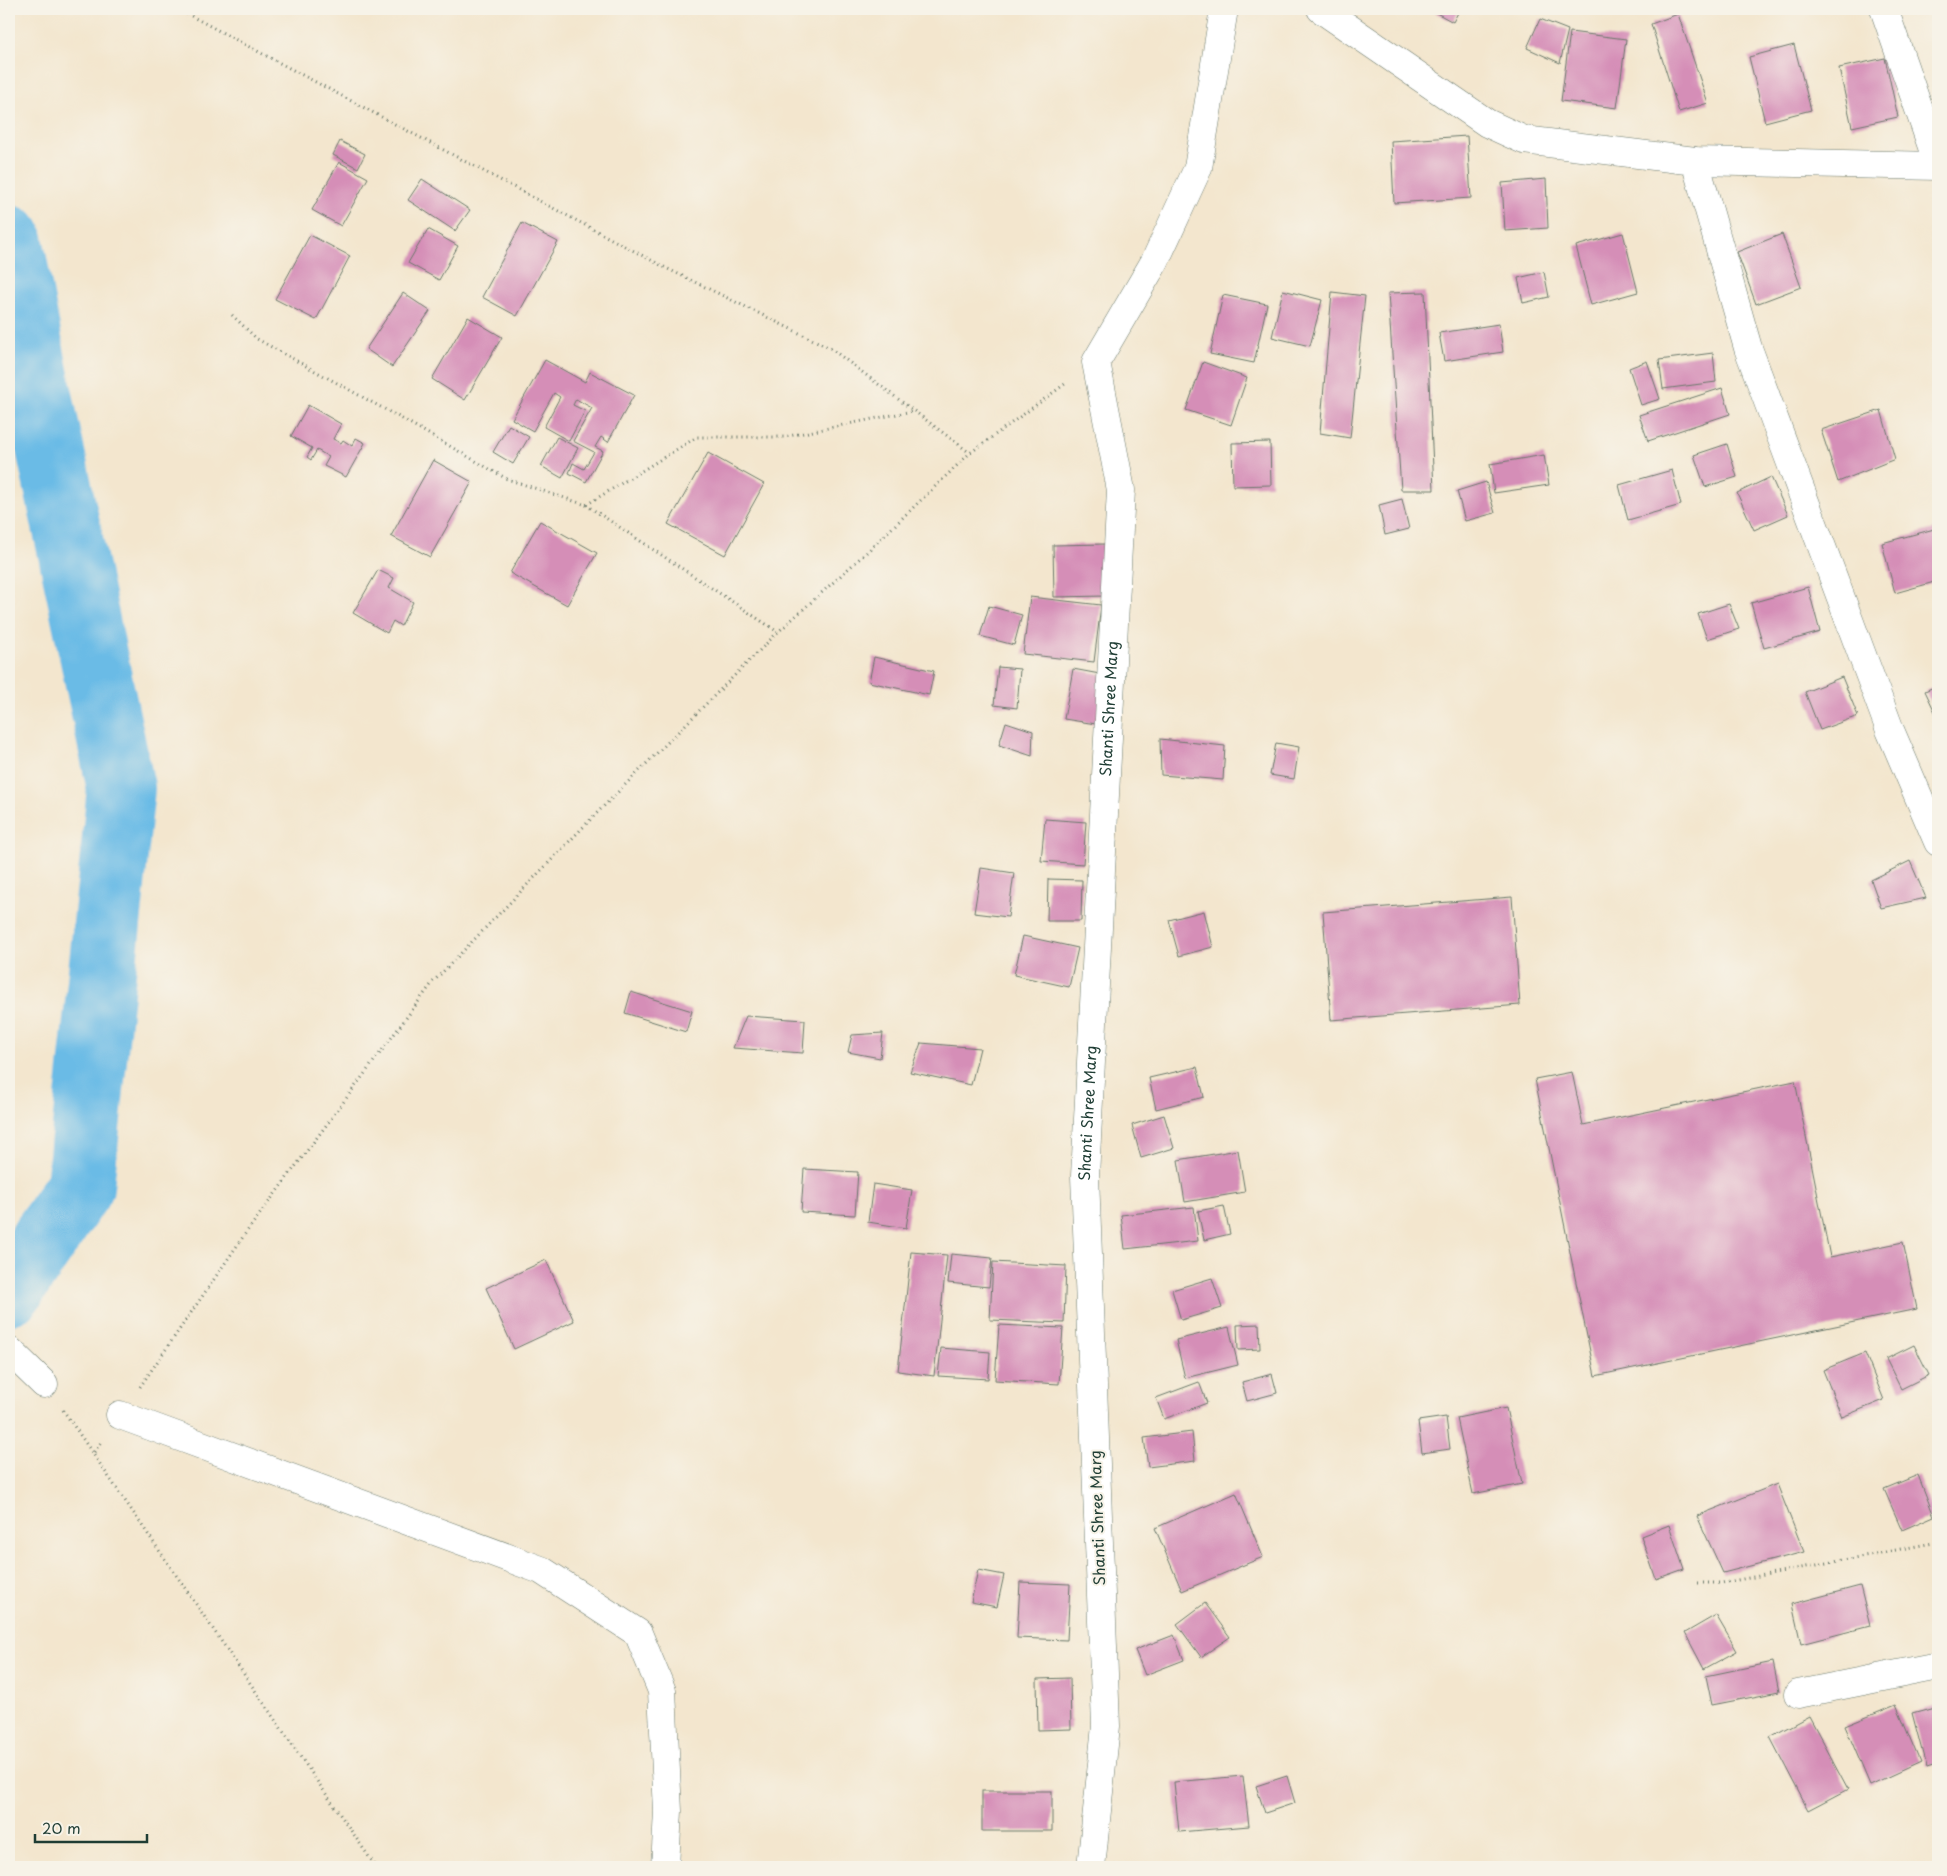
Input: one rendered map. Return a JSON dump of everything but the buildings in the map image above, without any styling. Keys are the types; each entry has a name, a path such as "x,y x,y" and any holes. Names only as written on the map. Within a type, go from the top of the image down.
{"street":[{"path":"1096,362 1155,261 1198,168 1224,9"},
{"path":"1320,9 1487,123 1524,140 1695,161 1938,165 1884,9"},
{"path":"1695,161 1748,348 1890,730 1938,842"},
{"name":"Shanti Shree Marg","path":"1091,1867 1106,1726 1085,1176 1121,490 1096,362"},
{"path":"9,1350 44,1384"},
{"path":"120,1416 541,1570 638,1633 662,1691 668,1811 666,1867"},
{"path":"1798,1694 1938,1666"}],"path":[{"path":"178,9 658,263 830,348 970,453"},
{"path":"232,315 257,339 406,420 507,479 586,506 778,632"},
{"path":"94,1452 245,1234 433,982 592,818 778,632 970,453 1096,362"},
{"path":"586,506 697,437 784,437 913,411"},
{"path":"44,1384 94,1452 376,1867"},
{"path":"1698,1583 1722,1584 1938,1542"}],"waterway":[{"path":"9,239 34,372 121,788 80,1186 9,1291"}]}
